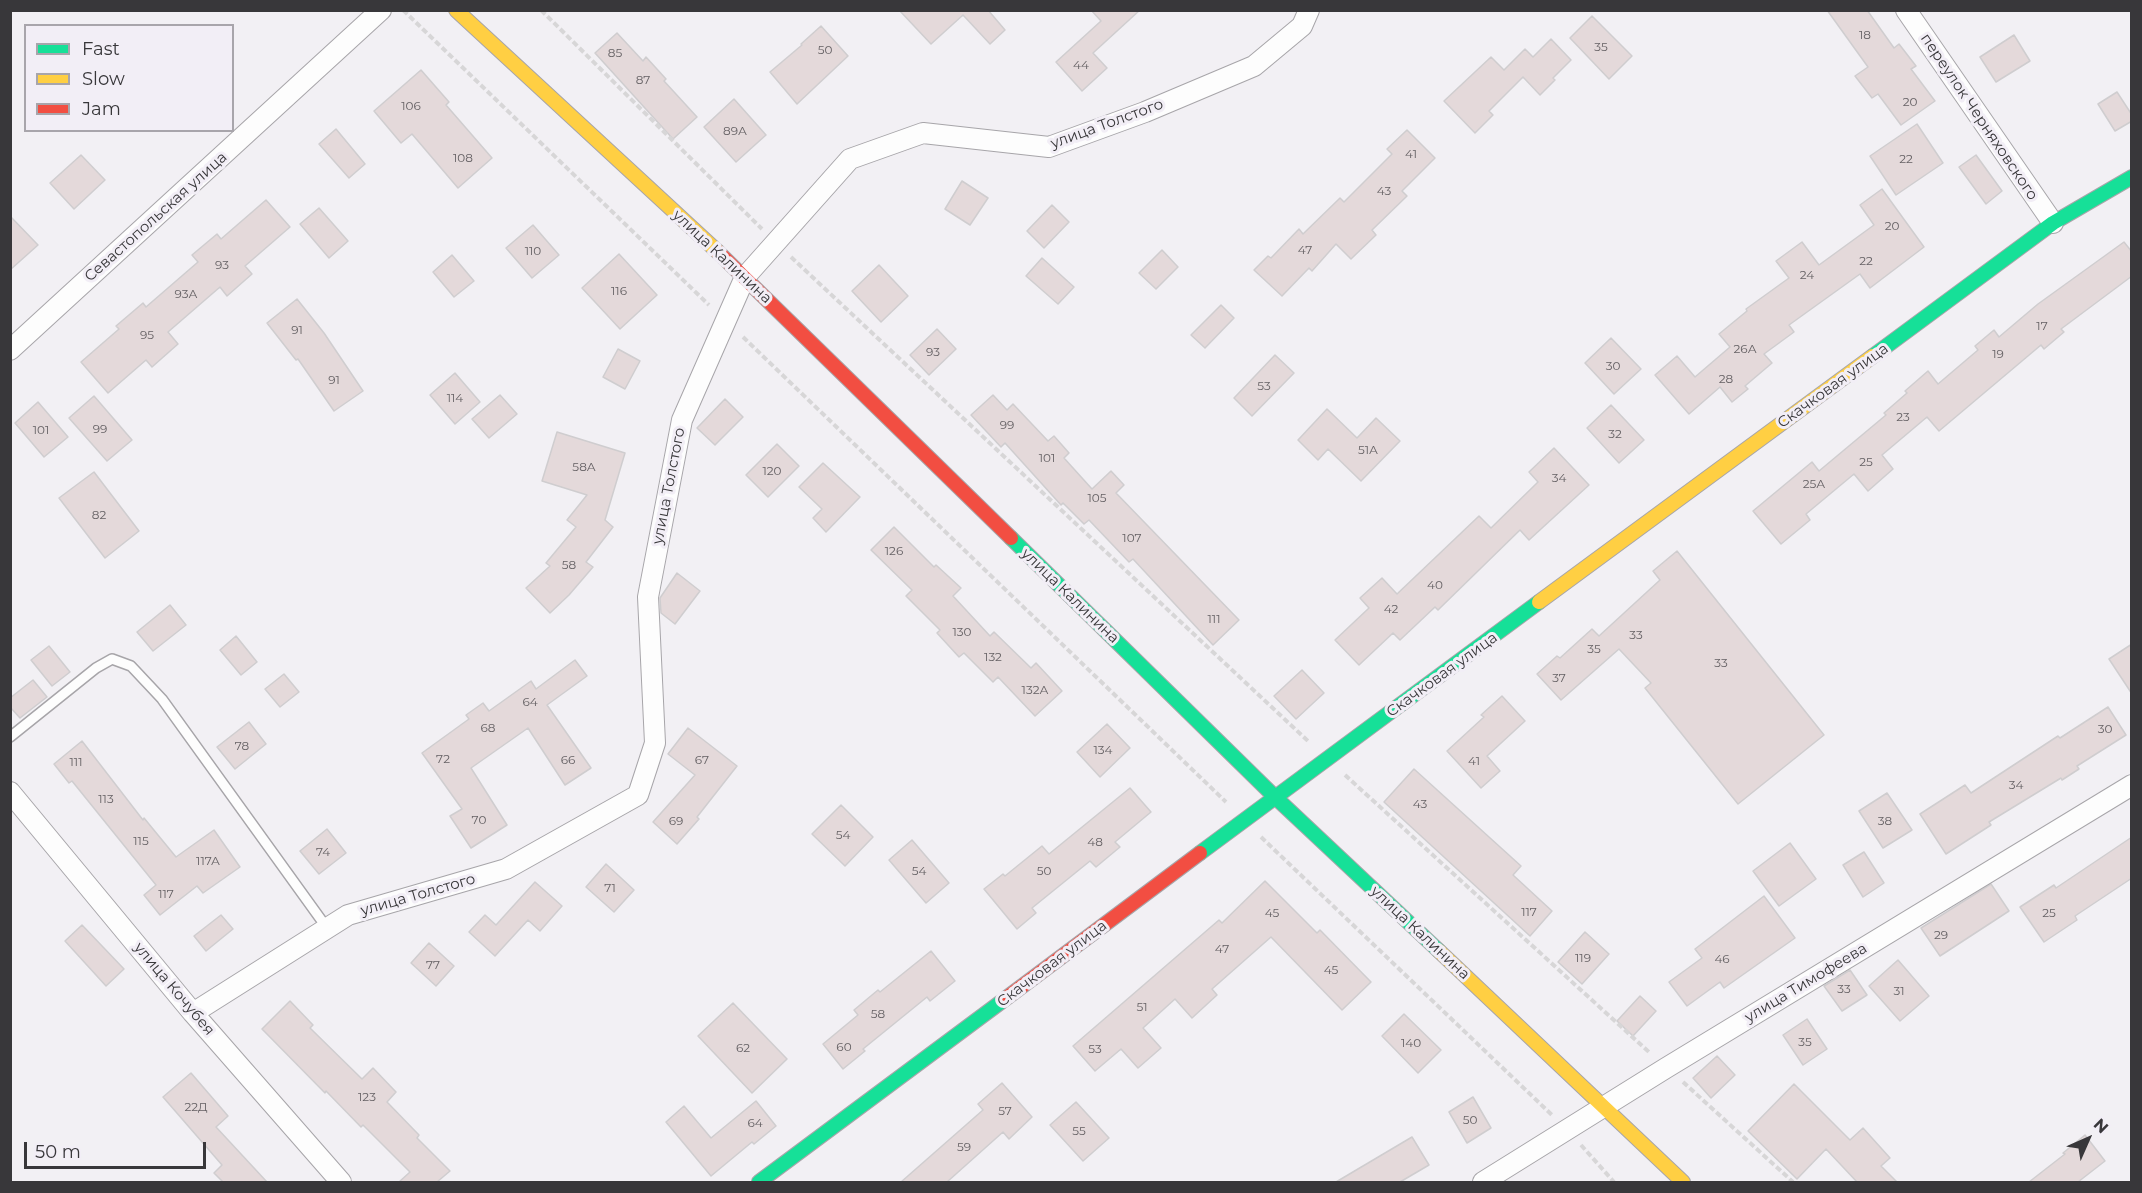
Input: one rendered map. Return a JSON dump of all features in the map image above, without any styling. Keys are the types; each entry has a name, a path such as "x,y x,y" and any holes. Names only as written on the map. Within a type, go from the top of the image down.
{"street":[{"name":"Севастопольская улица","path":"10,350 381,10"},
{"name":"улица Калинина","path":"456,10 745,277 1275,797 1683,1182"},
{"name":"улица Толстого","path":"193,1013 348,915 506,869 638,795 656,743 648,597 682,420 745,277 850,159 923,133 1049,147 1145,112 1254,66 1302,26 1309,10"},
{"name":"переулок Черняховского","path":"1906,10 2053,224"},
{"name":"Скачковая улица","path":"759,1182 1275,797 2053,224 2132,177"},
{"name":"улица Тимофеева","path":"1483,1182 2132,785"},
{"name":"улица Кочубея","path":"10,792 193,1013 340,1182"}],"lane":[{"path":"10,737 96,668 112,659 131,666 162,699 327,928"}],"path":[{"path":"404,10 1567,1130 1614,1182"},
{"path":"541,10 776,243 1328,759 1793,1182"}],"building":[{"path":"899,10 988,10 1005,30 990,44 963,15 931,44"},
{"path":"1091,10 1140,10 1093,53 1107,68 1082,91 1056,62 1101,21"},
{"path":"1827,10 1867,10 1894,48 1899,44 1916,66 1911,69 1935,101 1901,125 1878,94 1872,98 1855,76 1868,67"},
{"path":"1592,16 1632,56 1609,79 1570,38"},
{"path":"821,26 848,56 797,104 770,72"},
{"path":"617,33 643,61 646,57 666,79 664,81 697,117 673,139 595,53"},
{"path":"2014,35 2030,61 1996,82 1980,57"},
{"path":"1551,39 1571,60 1553,78 1555,80 1540,95 1523,77 1489,111 1493,115 1475,133 1444,101 1491,57 1504,70 1525,49 1533,57"},
{"path":"421,70 449,102 446,105 492,158 458,188 412,134 401,143 374,111"},
{"path":"2117,92 2132,115 2132,121 2115,131 2098,104"},
{"path":"734,99 766,135 736,162 704,127"},
{"path":"1917,124 1943,163 1896,195 1870,156"},
{"path":"336,129 365,164 349,178 319,144"},
{"path":"1407,130 1435,158 1402,191 1407,196 1372,230 1376,235 1351,259 1336,244 1312,271 1309,268 1282,296 1254,270 1268,256 1271,258 1299,229 1303,234 1340,198 1344,202 1392,154 1387,149"},
{"path":"81,155 105,180 74,209 50,183"},
{"path":"1976,155 2002,191 1986,204 1959,167"},
{"path":"962,181 988,198 970,225 945,209"},
{"path":"1882,189 1924,247 1870,288 1860,274 1789,325 1794,332 1764,354 1772,363 1745,386 1748,389 1732,402 1720,387 1689,414 1655,375 1677,356 1695,377 1730,347 1719,334 1747,311 1746,309 1789,278 1776,261 1802,242 1819,265 1874,225 1860,205"},
{"path":"266,200 290,227 245,266 252,274 227,296 220,287 168,332 178,344 152,367 146,360 108,393 81,362 119,329 116,326 143,303 146,307 198,262 192,255 217,234 221,239"},
{"path":"1052,205 1069,222 1044,248 1027,231"},
{"path":"319,208 348,241 329,258 300,224"},
{"path":"10,216 38,245 10,270"},
{"path":"533,225 559,255 532,278 506,248"},
{"path":"2124,242 2132,252 2132,276 2061,329 2064,332 2044,349 2041,345 1939,431 1927,417 1882,455 1893,469 1868,491 1854,474 1806,514 1810,520 1781,544 1753,511 1812,462 1819,471 1886,415 1884,413 1907,393 1905,391 1928,371 1938,384 1978,350 1975,346 1994,330 1999,337 2038,304"},
{"path":"1162,250 1178,267 1156,289 1139,273"},
{"path":"619,254 657,295 620,329 582,288"},
{"path":"452,255 474,281 454,297 433,272"},
{"path":"1042,258 1074,287 1058,304 1026,276"},
{"path":"879,265 908,296 881,322 852,291"},
{"path":"297,299 324,333 363,391 334,411 298,359 296,360 267,323"},
{"path":"1221,305 1234,318 1205,348 1191,335"},
{"path":"937,329 956,349 929,375 910,355"},
{"path":"1611,338 1641,369 1614,394 1585,363"},
{"path":"618,349 640,361 625,389 603,377"},
{"path":"1275,355 1294,373 1252,416 1234,398"},
{"path":"455,373 480,402 455,424 430,395"},
{"path":"500,395 517,414 489,438 472,419"},
{"path":"993,395 1007,410 1013,404 1048,441 1054,436 1069,453 1064,458 1092,489 1111,471 1124,485 1116,493 1239,620 1213,645 1133,559 1129,562 1089,520 1084,524 1063,503 1061,505 1005,443 1001,447 971,415"},
{"path":"94,396 132,440 107,461 69,418"},
{"path":"725,399 743,417 715,445 697,428"},
{"path":"38,402 68,437 44,457 15,423"},
{"path":"1611,405 1644,440 1619,463 1587,428"},
{"path":"1327,409 1357,438 1376,418 1400,441 1361,481 1328,449 1318,460 1298,440"},
{"path":"557,432 625,453 605,520 613,527 586,562 593,567 550,613 526,588 550,566 546,563 576,527 567,520 587,495 542,481"},
{"path":"777,444 799,466 768,497 746,475"},
{"path":"1554,448 1589,485 1529,540 1520,530 1438,610 1435,607 1400,640 1393,633 1359,665 1335,640 1369,608 1360,598 1382,578 1397,594 1479,516 1491,528 1538,482 1529,472"},
{"path":"823,463 860,497 826,532 813,518 822,509 799,487"},
{"path":"94,472 139,531 105,558 59,498"},
{"path":"894,527 934,567 936,565 961,588 953,596 990,636 994,632 1031,668 1036,663 1062,691 1035,716 998,677 993,682 964,653 959,657 937,633 940,630 906,596 912,590 871,550"},
{"path":"1677,551 1824,735 1738,804 1645,688 1651,683 1619,649 1561,700 1537,674 1557,656 1560,658 1592,629 1599,636 1660,580 1653,571"},
{"path":"677,573 700,591 675,624 661,613 660,598"},
{"path":"170,605 186,625 153,651 137,632"},
{"path":"236,636 257,662 241,675 220,650"},
{"path":"2132,644 2132,694 2109,659"},
{"path":"49,646 70,672 52,686 31,660"},
{"path":"575,660 587,676 547,705 591,768 565,785 528,728 471,768 507,825 471,848 450,816 462,809 422,753 469,719 466,715 483,703 489,711 531,681 536,689"},
{"path":"1302,670 1324,693 1296,719 1274,696"},
{"path":"284,674 299,692 280,707 265,689"},
{"path":"33,680 47,697 20,718 10,707 10,698"},
{"path":"1502,696 1525,721 1487,756 1500,771 1481,788 1447,751 1484,717 1481,715"},
{"path":"2108,707 2126,735 2077,766 2079,769 2062,780 2061,778 1989,822 1991,825 1946,854 1920,814 1965,785 1971,793 2058,736 2060,738"},
{"path":"249,722 266,744 235,769 217,747"},
{"path":"1107,724 1130,748 1100,777 1077,752"},
{"path":"688,728 737,766 697,817 699,819 677,844 653,822 695,775 668,754"},
{"path":"82,741 143,820 144,818 176,857 214,830 240,867 203,893 197,886 160,915 144,895 156,885 72,781 69,783 54,764"},
{"path":"1414,769 1521,866 1513,875 1552,911 1530,936 1384,802"},
{"path":"1130,788 1151,812 1115,842 1120,847 1096,867 1090,861 1032,908 1036,913 1017,929 984,889 1003,874 1005,876 1042,846 1049,854"},
{"path":"1887,793 1912,830 1883,848 1859,811"},
{"path":"841,805 873,837 845,866 812,834"},
{"path":"327,829 346,853 319,874 300,851"},
{"path":"2132,837 2132,878 2075,916 2077,920 2044,942 2020,907 2054,885 2056,888"},
{"path":"912,840 949,883 926,903 889,860"},
{"path":"1790,843 1816,879 1779,906 1753,871"},
{"path":"1864,852 1884,883 1863,897 1843,865"},
{"path":"606,864 634,890 614,912 586,887"},
{"path":"1265,881 1317,933 1320,930 1371,982 1342,1010 1271,937 1212,989 1217,995 1192,1018 1175,999 1143,1028 1161,1048 1138,1068 1121,1049 1095,1071 1073,1046 1219,920 1222,923"},
{"path":"535,882 562,906 540,931 528,920 495,956 469,932 485,915 496,925"},
{"path":"1991,884 2009,911 1940,956 1921,928"},
{"path":"1764,896 1795,938 1724,988 1720,982 1687,1006 1669,982 1702,958 1695,949"},
{"path":"221,915 233,929 206,951 194,936"},
{"path":"82,925 124,969 106,986 65,941"},
{"path":"1585,932 1609,954 1582,984 1558,962"},
{"path":"429,943 454,966 436,986 411,963"},
{"path":"931,951 955,981 930,1001 927,997 863,1049 865,1051 843,1069 823,1044 858,1015 854,1010"},
{"path":"1898,960 1929,996 1900,1021 1869,986"},
{"path":"1850,970 1867,995 1842,1011 1824,986"},
{"path":"1640,996 1656,1011 1633,1036 1617,1021"},
{"path":"290,1001 313,1025 310,1028 362,1079 373,1068 396,1092 387,1102 419,1135 417,1138 450,1171 437,1182 399,1182 410,1172 363,1125 361,1127 326,1091 325,1093 262,1029"},
{"path":"733,1003 787,1059 752,1093 698,1036"},
{"path":"1404,1014 1441,1050 1418,1073 1382,1036"},
{"path":"1807,1019 1827,1049 1803,1065 1783,1035"},
{"path":"1717,1056 1735,1075 1711,1098 1693,1078"},
{"path":"191,1073 228,1116 216,1127 267,1182 223,1182 214,1173 222,1165 163,1097"},
{"path":"1002,1083 1032,1117 1009,1139 1003,1132 947,1182 901,1182 983,1110 978,1104"},
{"path":"1794,1084 1850,1140 1863,1128 1890,1158 1881,1166 1897,1182 1857,1182 1826,1149 1797,1179 1748,1131"},
{"path":"1473,1097 1491,1128 1467,1143 1449,1112"},
{"path":"756,1101 776,1126 754,1144 752,1142 711,1176 666,1122 684,1106 711,1138"},
{"path":"1076,1102 1109,1138 1083,1161 1050,1125"},
{"path":"2085,1135 2105,1161 2078,1182 2029,1182 2065,1154 2063,1153"},
{"path":"1412,1137 1429,1165 1400,1182 1336,1182"}],"traffic: fast":[{"path":"1873,356 2053,223 2132,177"},
{"path":"1011,538 1275,797 1439,951"},
{"path":"1200,853 1539,602"},
{"path":"759,1182 1005,999"}],"traffic: slow":[{"path":"456,10 718,252"},
{"path":"1539,602 1873,356"},
{"path":"1439,951 1683,1182"}],"traffic: jam":[{"path":"718,252 1011,538"},
{"path":"1005,999 1200,853"}]}
